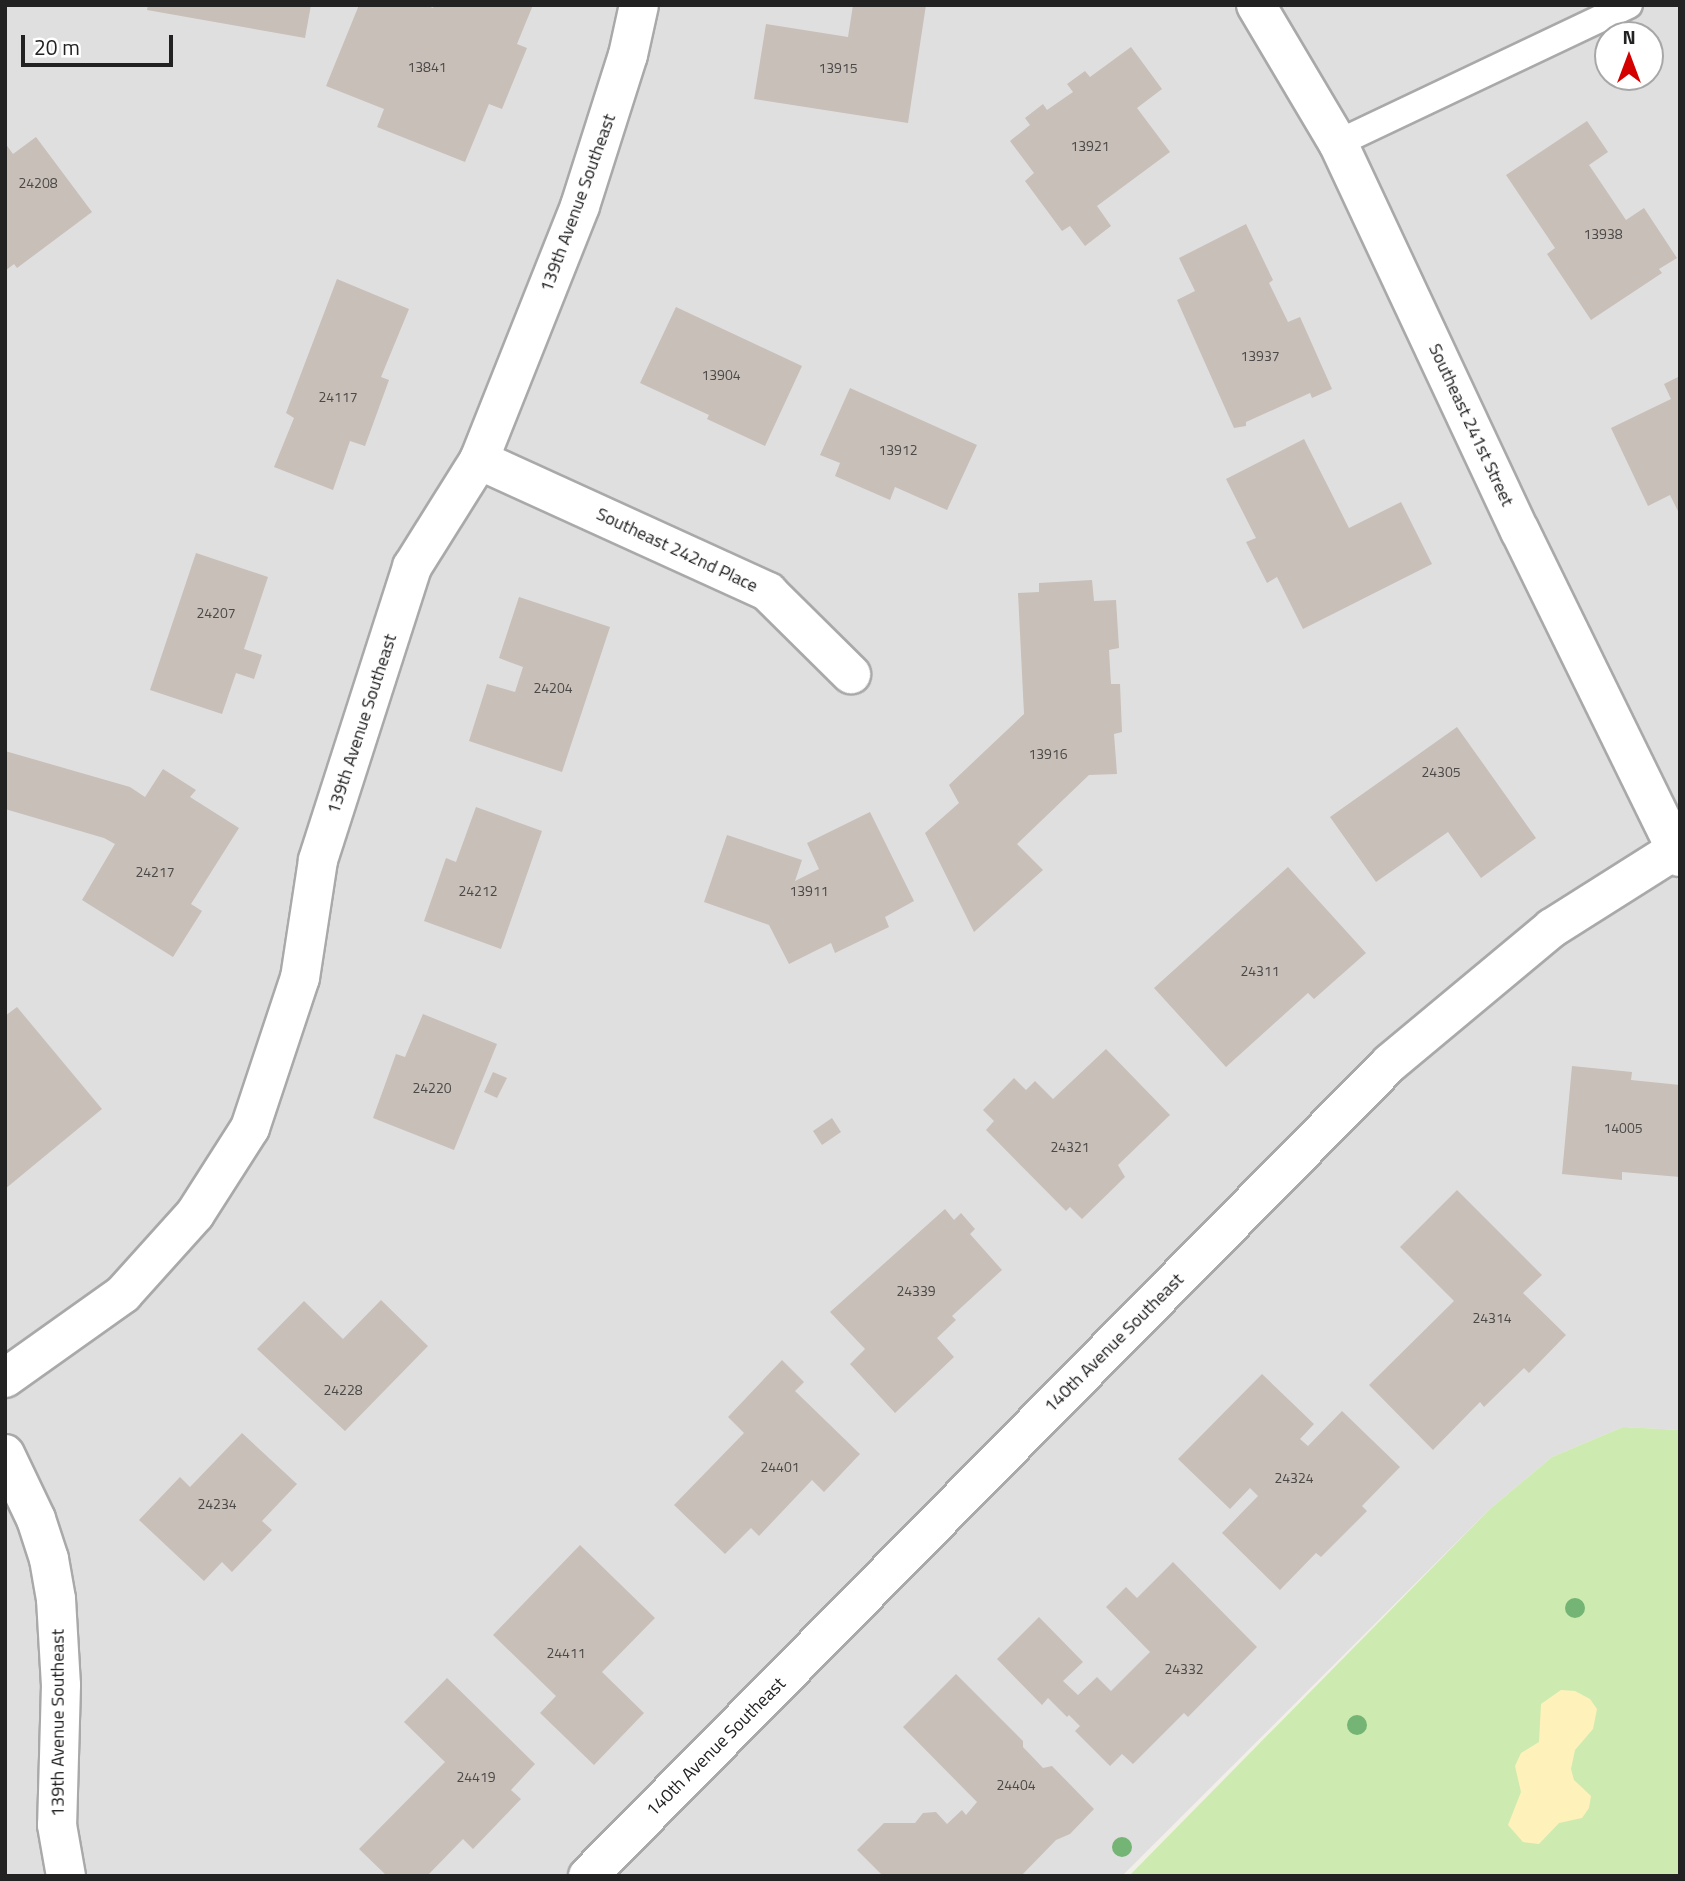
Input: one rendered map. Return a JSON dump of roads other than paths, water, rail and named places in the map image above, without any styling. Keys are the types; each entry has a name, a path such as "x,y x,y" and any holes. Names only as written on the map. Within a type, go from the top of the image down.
{"street":[{"name":"139th Avenue Southeast","path":"5,1378 124,1294 195,1214 250,1128 300,978 318,859 412,567 479,460 580,206 628,55 639,5"},
{"name":"Southeast 241st Street","path":"1256,5 1338,143 1677,854"},
{"name":"Southeast 242nd Place","path":"479,460 768,592 851,674"},
{"name":"140th Avenue Southeast","path":"588,1876 1390,1063 1552,928 1677,854"},
{"name":"139th Avenue Southeast","path":"5,1454 36,1519 49,1559 56,1600 61,1685 57,1825 66,1876"}],"lane":[{"path":"1338,143 1629,5"}]}
